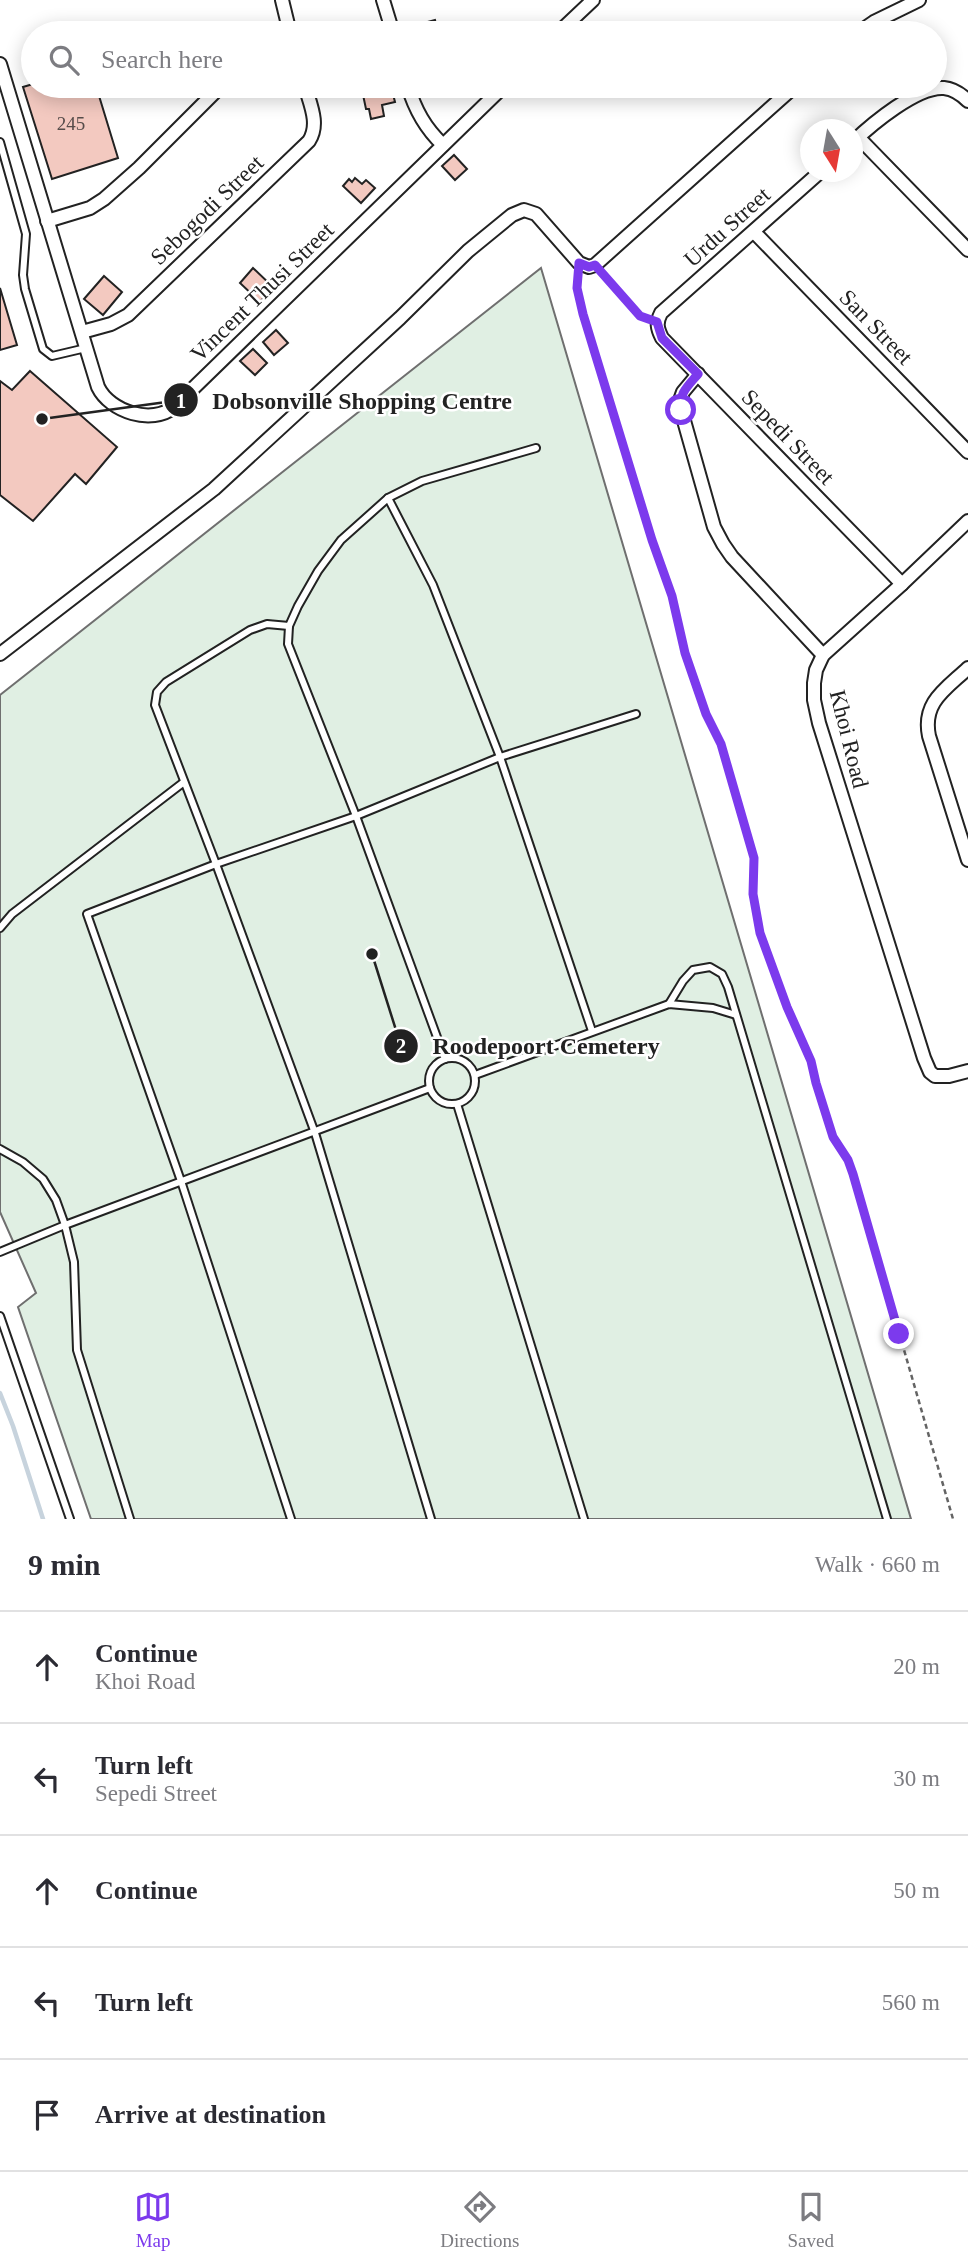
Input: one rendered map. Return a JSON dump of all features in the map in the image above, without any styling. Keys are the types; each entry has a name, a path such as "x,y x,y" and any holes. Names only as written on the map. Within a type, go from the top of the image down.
{"street":[{"path":"383,0 389,21"},
{"path":"571,21 593,0"},
{"path":"876,21 919,0"},
{"path":"282,1 287,21"},
{"name":"Vincent Thusi Street","path":"0,64 98,387 108,401 152,417 164,414 174,407 492,98"},
{"path":"947,89 968,101"},
{"path":"47,221 90,208 104,199 209,98"},
{"name":"Sebogodi Street","path":"82,332 111,324 128,315 309,141 313,136 315,124 308,98"},
{"path":"412,98 423,122 443,145"},
{"path":"0,654 214,489 400,318 468,251 512,215 524,210 536,214 579,263 589,267 595,265 781,98"},
{"path":"863,133 913,98"},
{"path":"863,147 968,250"},
{"name":"Urdu Street","path":"659,318 809,182"},
{"name":"San Street","path":"754,232 968,452"},
{"name":"Sepedi Street","path":"659,318 662,338 902,584"},
{"path":"698,374 683,391 679,403 715,527 732,557 823,655 968,521"},
{"name":"Khoi Road","path":"823,655 814,683 814,700 819,723 925,1058 930,1072 935,1076 968,1071"},
{"path":"968,668 932,705 927,716 927,726 968,860"}],"lane":[{"path":"0,142 26,234 23,275 25,289 43,349 52,356 86,348"},
{"path":"445,1059 356,816 288,644 289,626 306,590 341,540 388,498 422,481 536,448"},
{"path":"388,498 433,585 500,757 592,1031"},
{"path":"289,626 267,624 250,630 166,682 157,692 155,705 315,1133 431,1519"},
{"path":"291,1519 181,1181 87,914 216,864 356,816 500,757 636,714"},
{"path":"0,928 12,914 184,782"},
{"path":"669,1004 693,970 710,967 722,974 887,1519"},
{"path":"475,1075 669,1004 713,1008 736,1015"},
{"path":"445,1059 460,1059 472,1068 475,1075 474,1090 464,1101 457,1104 438,1099 430,1088 433,1068 445,1059"},
{"path":"0,1252 430,1088"},
{"path":"457,1104 584,1519"},
{"path":"0,1149 23,1162 43,1180 56,1200 65,1225 74,1262 77,1350 130,1519"},
{"path":"0,1316 70,1519"}],"path":[{"path":"579,263 577,288 583,314 652,540 672,596 685,653 706,714 721,744 754,858 753,894 760,933 792,1019 811,1061 833,1137 848,1160 853,1174 953,1519"},
{"path":"595,265 640,316 659,318"}],"green space":[{"path":"541,268 911,1519 91,1519 18,1307 36,1293 0,1212 0,695"}],"building":[{"path":"26,98 100,98 118,158 52,179"},
{"path":"364,98 394,98 395,102 382,105 384,116 371,119 369,109 366,109"},
{"path":"454,155 467,169 455,180 442,166"},
{"path":"355,178 362,184 366,180 375,188 361,203 343,186 349,179 352,182"},
{"path":"253,268 273,287 260,302 240,283"},
{"path":"104,276 122,292 103,315 84,299"},
{"path":"0,288 17,345 0,350"},
{"path":"276,330 288,343 274,355 263,342"},
{"path":"253,349 267,363 255,375 240,361"},
{"path":"30,371 117,447 86,484 75,474 33,521 0,495 0,381 12,390"}],"waterway":[{"path":"0,1393 43,1519"}],"place":[{"name":"Dobsonville Shopping Centre","path":"42,419"},
{"name":"Roodepoort Cemetery","path":"372,954"}],"route":[{"path":"681,410 680,397 698,374 662,338 657,322 640,316 595,265 589,267 579,263 577,288 583,314 652,540 672,596 685,653 706,714 721,744 754,858 753,894 760,933 787,1007 811,1061 833,1137 848,1160 853,1174 899,1334"}]}
